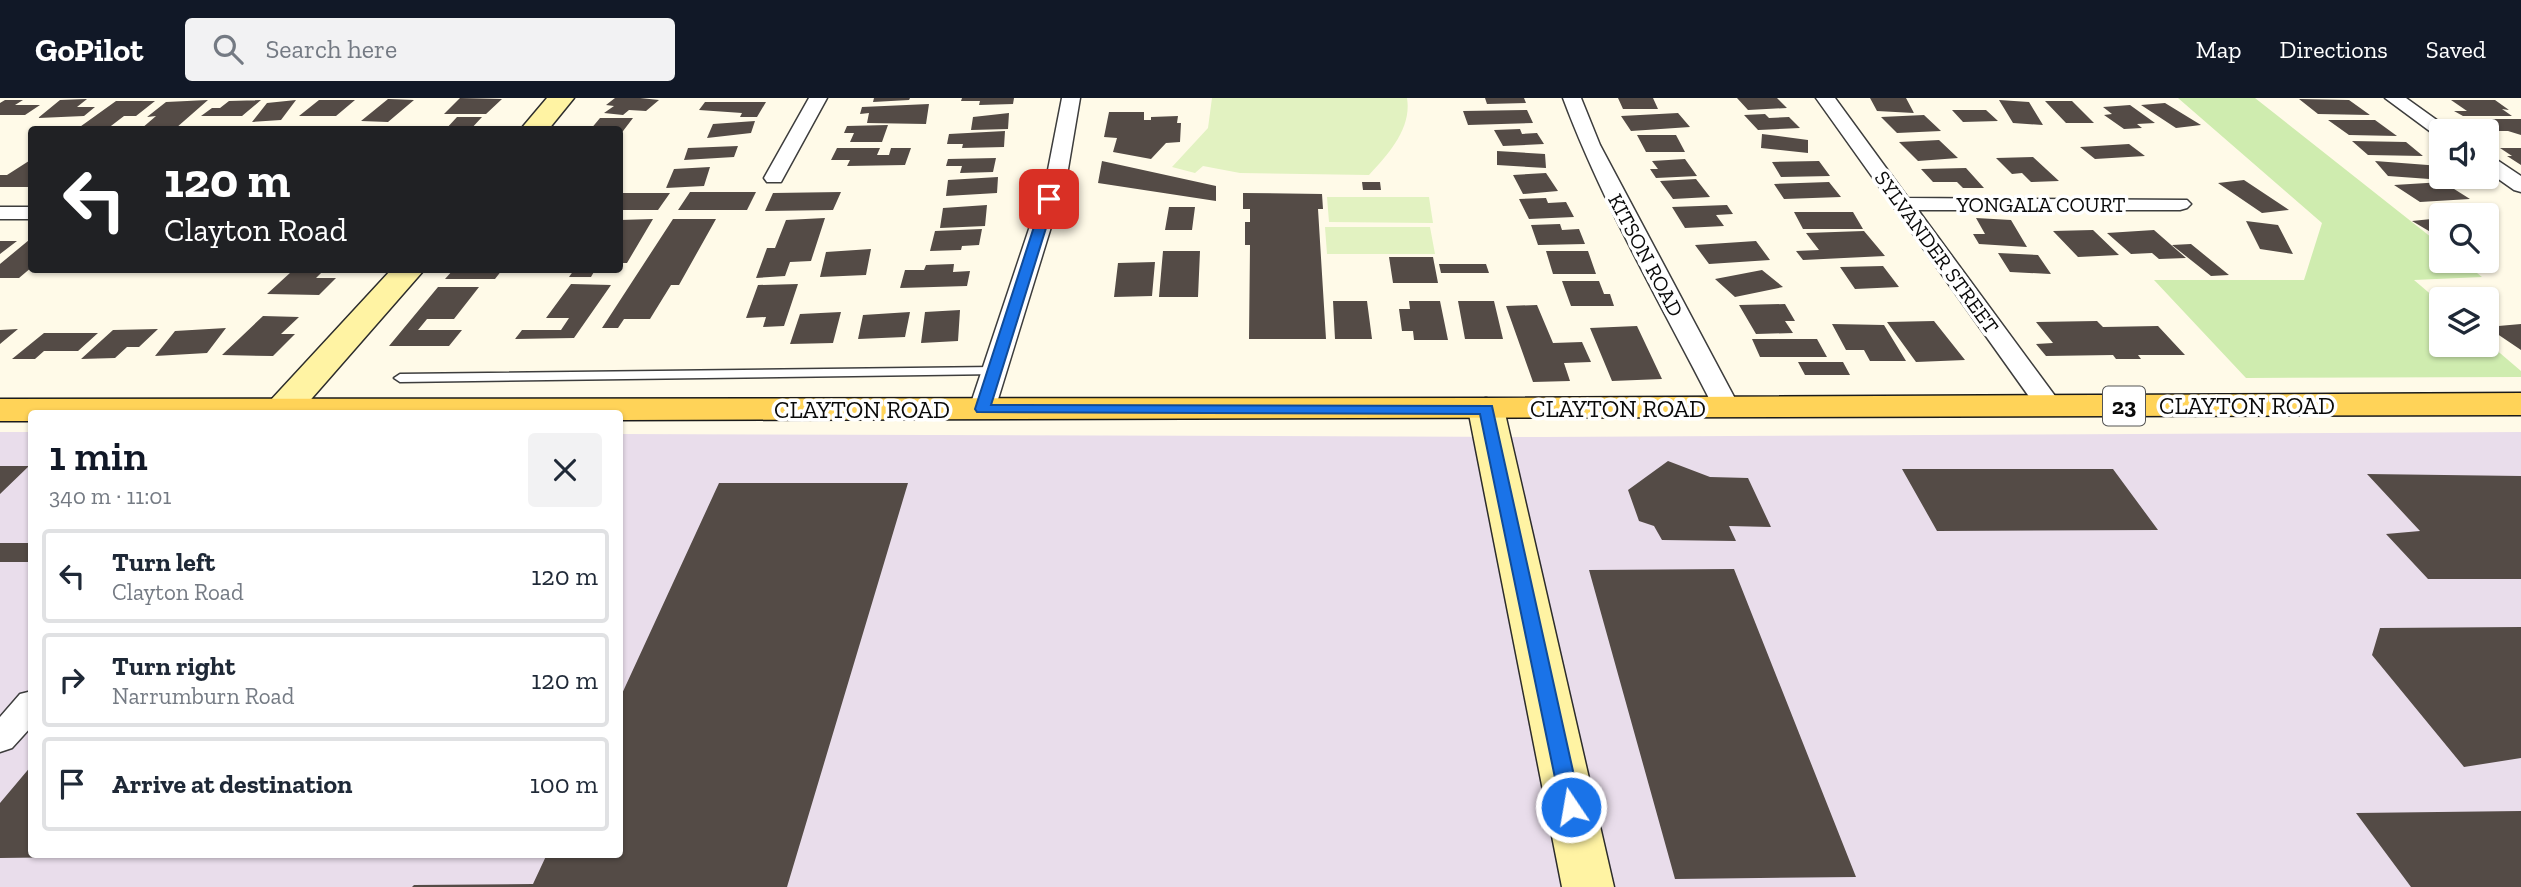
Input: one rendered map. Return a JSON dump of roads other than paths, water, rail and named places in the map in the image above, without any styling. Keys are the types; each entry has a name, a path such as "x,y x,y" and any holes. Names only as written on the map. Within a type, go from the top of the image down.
{"main road":[{"path":"536,126 561,98"},
{"path":"282,410 405,273"},
{"name":"CLAYTON ROAD","path":"623,410 2521,404"},
{"path":"1486,409 1588,887"},
{"name":"CLAYTON ROAD","path":"0,410 28,410"}],"street":[{"path":"774,178 818,98"},
{"path":"982,409 1057,175 1071,98"},
{"name":"KITSON ROAD","path":"1573,98 1590,145 1727,408"},
{"name":"SYLVANDER STREET","path":"1825,98 2049,406"},
{"path":"2393,98 2429,122"},
{"path":"2499,170 2521,186"},
{"name":"YONGALA COURT","path":"1902,204 2180,204"},
{"path":"0,213 28,213"},
{"path":"0,739 28,708"}],"lane":[{"name":"CLAYTON ROAD","path":"400,378 995,371"}]}
